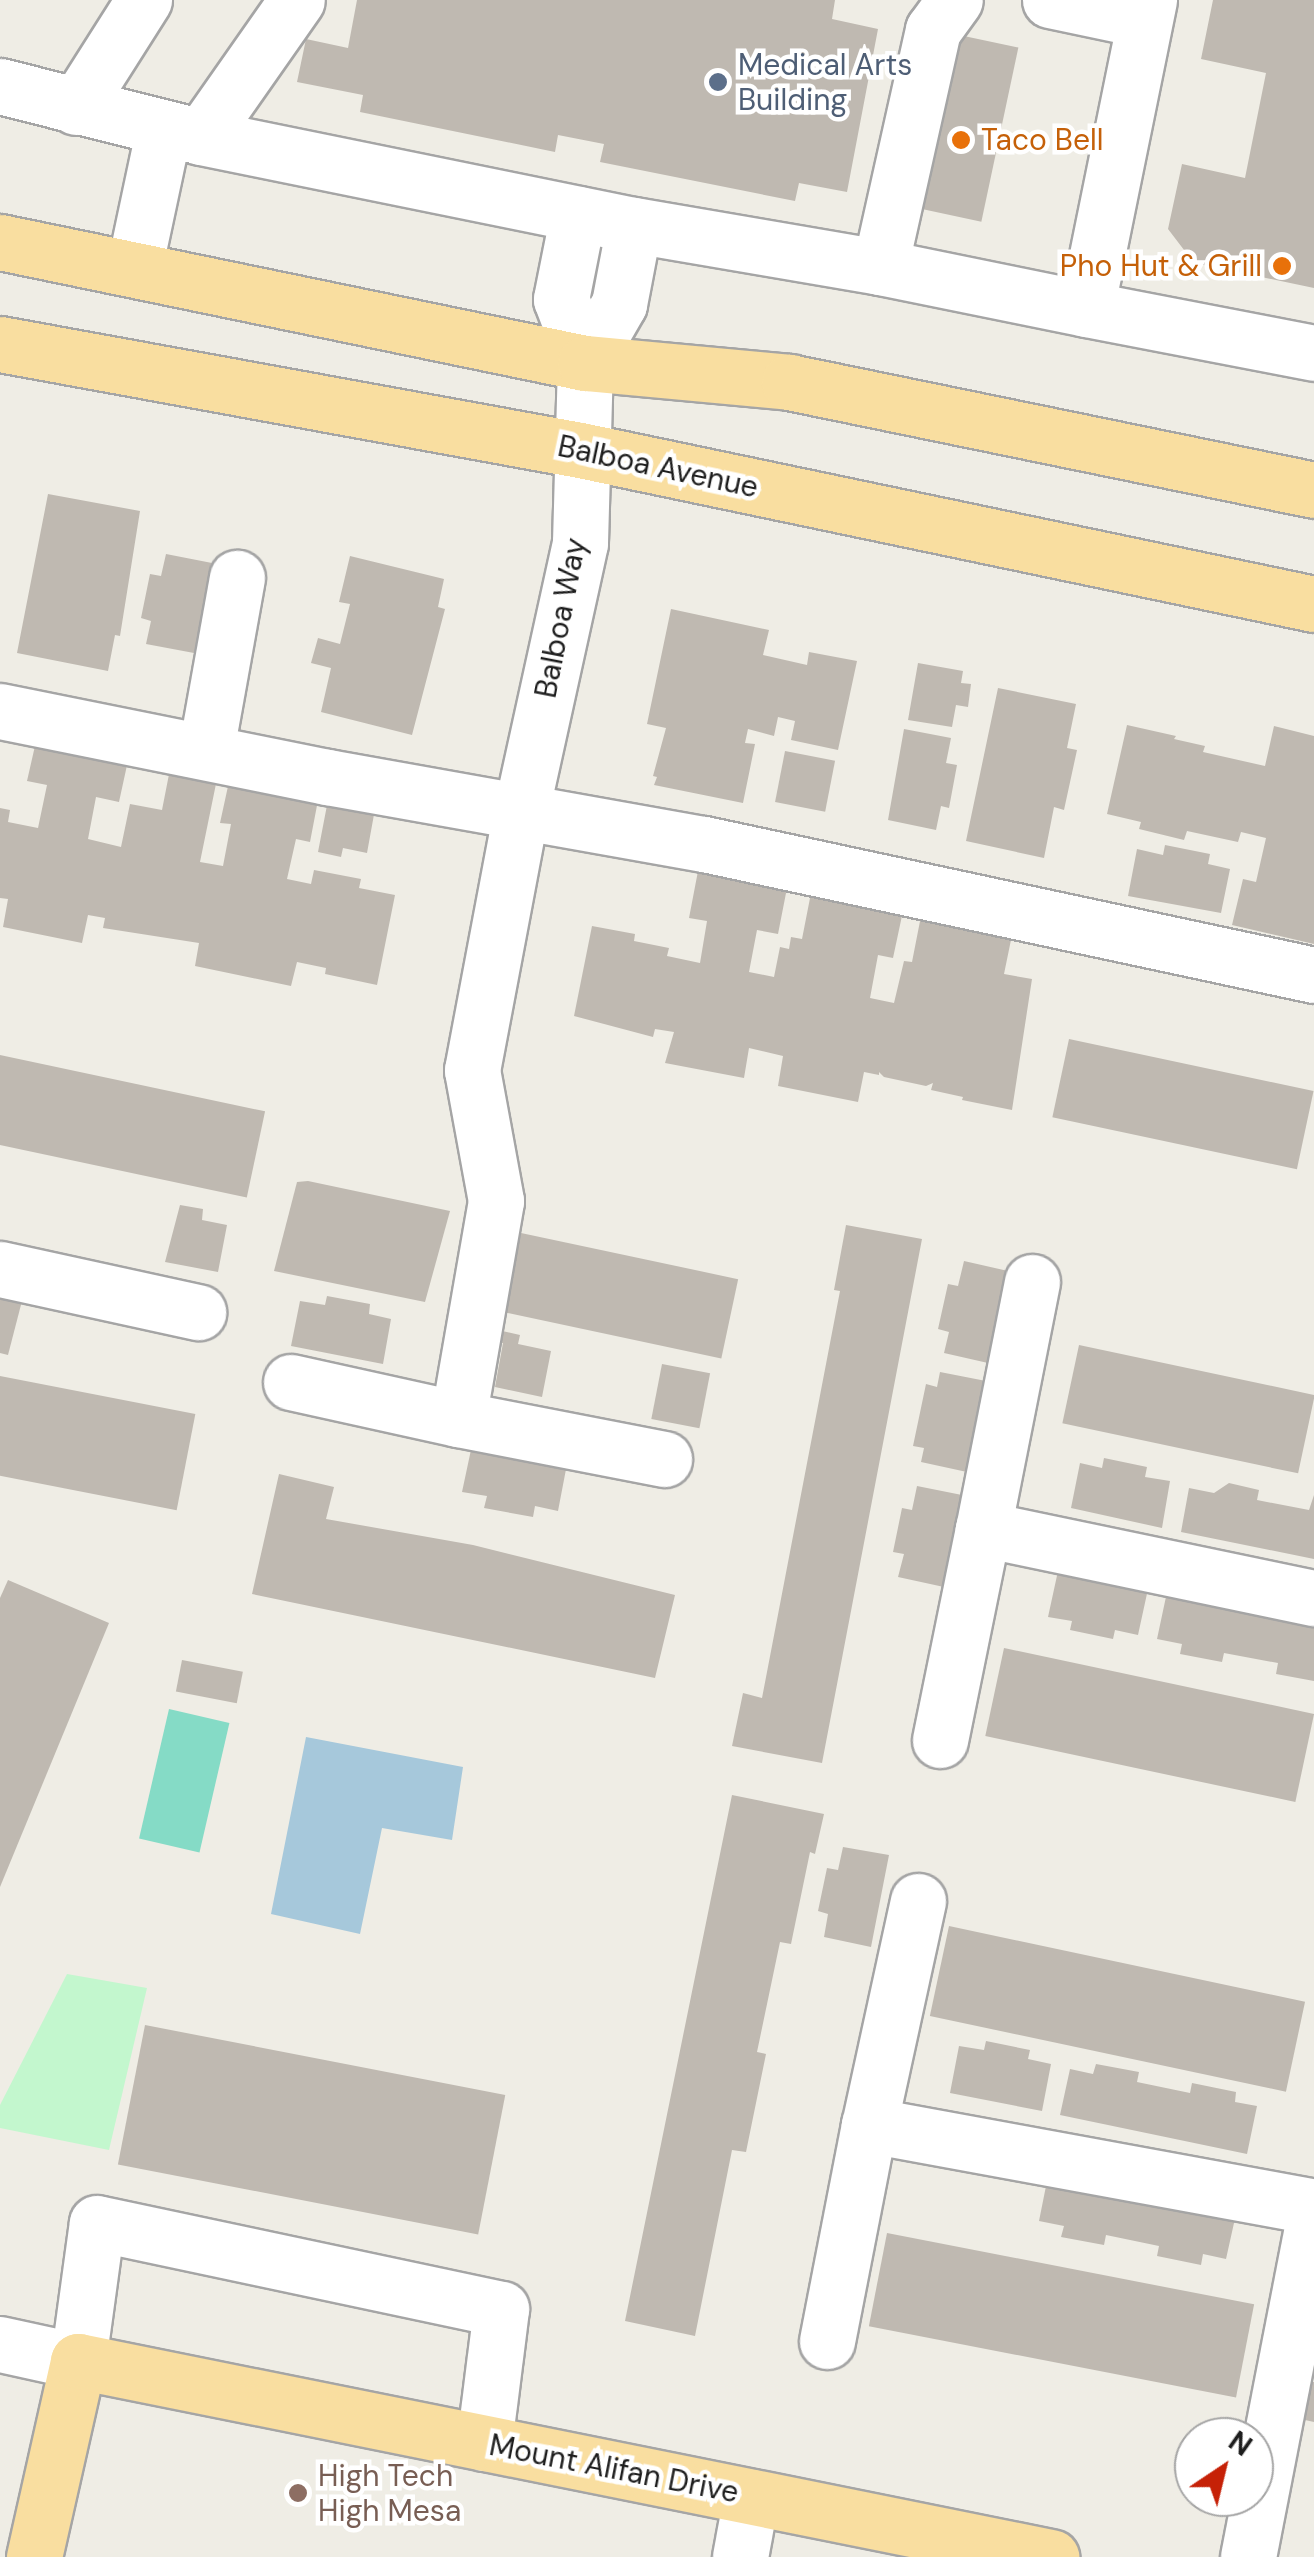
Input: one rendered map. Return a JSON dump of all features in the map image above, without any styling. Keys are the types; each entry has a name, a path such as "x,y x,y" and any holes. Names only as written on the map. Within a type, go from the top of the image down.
{"main road":[{"path":"0,242 585,363 790,382 1314,490"},
{"name":"Balboa Avenue","path":"0,344 580,450 1314,604"},
{"path":"34,2557 78,2360"},
{"name":"Mount Alifan Drive","path":"78,2360 1051,2557"}],"street":[{"path":"76,107 144,0"},
{"path":"134,269 182,132 297,0"},
{"path":"880,267 932,30 955,0"},
{"path":"1050,0 1146,10 1086,309"},
{"path":"0,86 182,132 578,214 880,267 1314,353"},
{"path":"578,214 561,299 585,363"},
{"path":"585,363 619,304 634,225"},
{"name":"Balboa Way","path":"458,1419 496,1201 472,1070 521,811 580,543 585,363"},
{"path":"206,750 237,578"},
{"path":"0,711 327,777 704,844 1314,975"},
{"path":"0,1270 198,1312"},
{"path":"940,1740 1032,1282"},
{"path":"291,1382 664,1458"},
{"path":"983,1529 1314,1598"},
{"path":"827,2341 918,1902"},
{"path":"869,2125 1314,2207"},
{"path":"1248,2557 1314,2219"},
{"path":"78,2360 97,2223 501,2309 484,2443"},
{"name":"Mount Alifan Drive","path":"0,2344 78,2360"},
{"path":"740,2557 751,2496"}],"green space":[{"path":"169,1709 229,1723 199,1853 139,1839"},
{"path":"67,1974 147,1988 109,2150 0,2128 0,2105"}],"water":[{"path":"306,1737 463,1767 452,1840 382,1828 360,1934 271,1914"}],"building":[{"path":"357,0 835,0 832,19 878,29 847,192 799,183 795,201 600,162 604,144 558,135 555,152 360,112 363,95 297,82 306,39 348,48"},
{"path":"1213,0 1314,0 1314,288 1194,263 1168,229 1182,164 1245,178 1266,73 1201,59"},
{"name":"Taco Bell","path":"945,32 1018,48 981,222 908,206"},
{"path":"48,494 140,511 120,636 115,635 108,671 17,653"},
{"path":"166,554 212,563 194,653 146,644 151,621 141,618 150,574 161,576"},
{"path":"350,556 444,579 438,607 445,609 412,735 321,712 331,668 311,663 318,638 340,644 350,604 339,602"},
{"path":"671,609 769,630 763,655 807,665 809,652 857,661 838,750 791,740 795,721 778,717 774,736 748,729 745,743 755,744 743,803 654,785 666,728 647,724"},
{"path":"918,663 963,671 961,683 971,684 968,707 956,705 952,727 908,720"},
{"path":"998,688 1076,704 1067,748 1077,750 1064,810 1054,807 1044,858 966,841"},
{"path":"1127,725 1205,746 1203,752 1265,766 1274,726 1314,736 1314,944 1232,925 1243,879 1256,882 1266,838 1241,832 1238,842 1187,831 1184,840 1139,829 1141,822 1107,814"},
{"path":"904,729 951,738 946,763 957,765 949,808 941,806 936,830 888,820"},
{"path":"37,737 129,756 119,802 96,797 88,839 121,847 130,804 162,810 171,764 218,774 200,862 223,866 231,824 220,823 230,777 319,795 310,842 296,839 287,879 311,884 314,870 361,879 359,888 395,895 377,985 325,974 326,968 297,962 291,986 195,966 199,943 103,928 105,918 88,915 82,943 3,927 8,899 0,898 0,808 10,810 8,822 38,828 47,785 27,781"},
{"path":"785,751 835,761 825,812 775,802"},
{"path":"328,800 375,809 367,853 343,848 341,857 318,852"},
{"path":"1165,845 1210,854 1208,864 1230,869 1221,913 1128,896 1137,849 1163,855"},
{"path":"698,871 787,888 778,934 757,930 749,972 774,977 780,947 789,949 791,937 802,939 811,893 903,911 893,958 878,955 870,998 894,1003 904,961 912,962 921,916 1012,935 1004,974 1032,979 1012,1110 931,1090 933,1083 926,1086 884,1077 879,1072 864,1072 858,1102 778,1086 783,1056 749,1048 744,1078 665,1063 674,1032 655,1029 653,1037 574,1016 592,926 635,934 634,941 669,948 667,956 700,963 707,921 689,918"},
{"path":"1069,1039 1314,1091 1297,1169 1052,1117"},
{"path":"0,1055 265,1111 247,1197 0,1145"},
{"path":"308,1181 450,1211 425,1302 274,1271 297,1182"},
{"path":"180,1205 203,1209 202,1220 227,1225 218,1272 165,1262"},
{"path":"846,1225 922,1239 822,1763 732,1746 743,1693 762,1698 840,1291 834,1290"},
{"path":"521,1233 738,1279 721,1358 504,1312"},
{"path":"964,1261 1008,1271 988,1363 944,1353 949,1332 938,1329 948,1284 958,1286"},
{"path":"0,1292 23,1297 8,1355 0,1353"},
{"path":"327,1296 370,1304 369,1314 391,1319 383,1364 291,1346 300,1301 325,1305"},
{"path":"498,1330 520,1335 518,1344 551,1351 542,1397 495,1387 503,1343 496,1342"},
{"path":"1079,1345 1314,1395 1298,1473 1062,1423"},
{"path":"662,1364 710,1373 699,1428 651,1419"},
{"path":"940,1372 986,1381 967,1472 921,1462 924,1448 913,1446 926,1384 937,1387"},
{"path":"0,1376 195,1414 177,1510 0,1476"},
{"path":"472,1445 567,1464 558,1511 535,1506 533,1517 484,1508 487,1496 462,1492"},
{"path":"1104,1458 1147,1467 1145,1477 1170,1481 1162,1528 1071,1508 1080,1463 1102,1468"},
{"path":"279,1474 334,1487 326,1519 473,1545 675,1595 655,1678 252,1594"},
{"path":"1229,1483 1259,1490 1257,1500 1309,1510 1314,1495 1314,1559 1181,1532 1189,1488 1214,1493"},
{"path":"917,1486 962,1495 944,1587 898,1577 904,1554 893,1552 902,1508 912,1510"},
{"path":"1058,1571 1148,1589 1138,1635 1115,1630 1113,1639 1070,1630 1072,1621 1048,1617"},
{"path":"8,1580 109,1623 0,1887 0,1598"},
{"path":"1167,1592 1314,1622 1314,1681 1276,1674 1278,1663 1224,1653 1222,1662 1180,1654 1182,1644 1157,1639"},
{"path":"1004,1648 1314,1714 1295,1802 985,1736"},
{"path":"182,1660 243,1672 237,1703 176,1691"},
{"path":"732,1795 824,1814 815,1854 810,1852 791,1944 780,1942 757,2052 766,2054 746,2152 732,2150 695,2336 625,2321"},
{"path":"843,1847 889,1855 871,1947 824,1937 828,1914 818,1911 827,1868 838,1870"},
{"path":"949,1926 1305,2002 1286,2092 930,2016"},
{"path":"145,2025 505,2095 478,2234 118,2164"},
{"path":"986,2041 1030,2050 1028,2059 1051,2064 1042,2111 950,2093 959,2046 984,2050"},
{"path":"1096,2064 1139,2072 1137,2082 1190,2093 1192,2083 1236,2092 1235,2102 1257,2106 1247,2154 1060,2115 1070,2069 1093,2074"},
{"path":"1048,2176 1236,2214 1226,2259 1203,2254 1201,2265 1157,2256 1159,2246 1106,2235 1104,2245 1061,2237 1064,2226 1039,2221"},
{"path":"887,2233 1254,2304 1236,2398 869,2326"},
{"path":"1314,2382 1314,2422 1305,2420"}],"place":[{"name":"Medical Arts Building","path":"718,82"},
{"name":"Taco Bell","path":"961,140"},
{"name":"Pho Hut & Grill","path":"1282,266"},
{"name":"High Tech High Mesa","path":"298,2493"}]}
